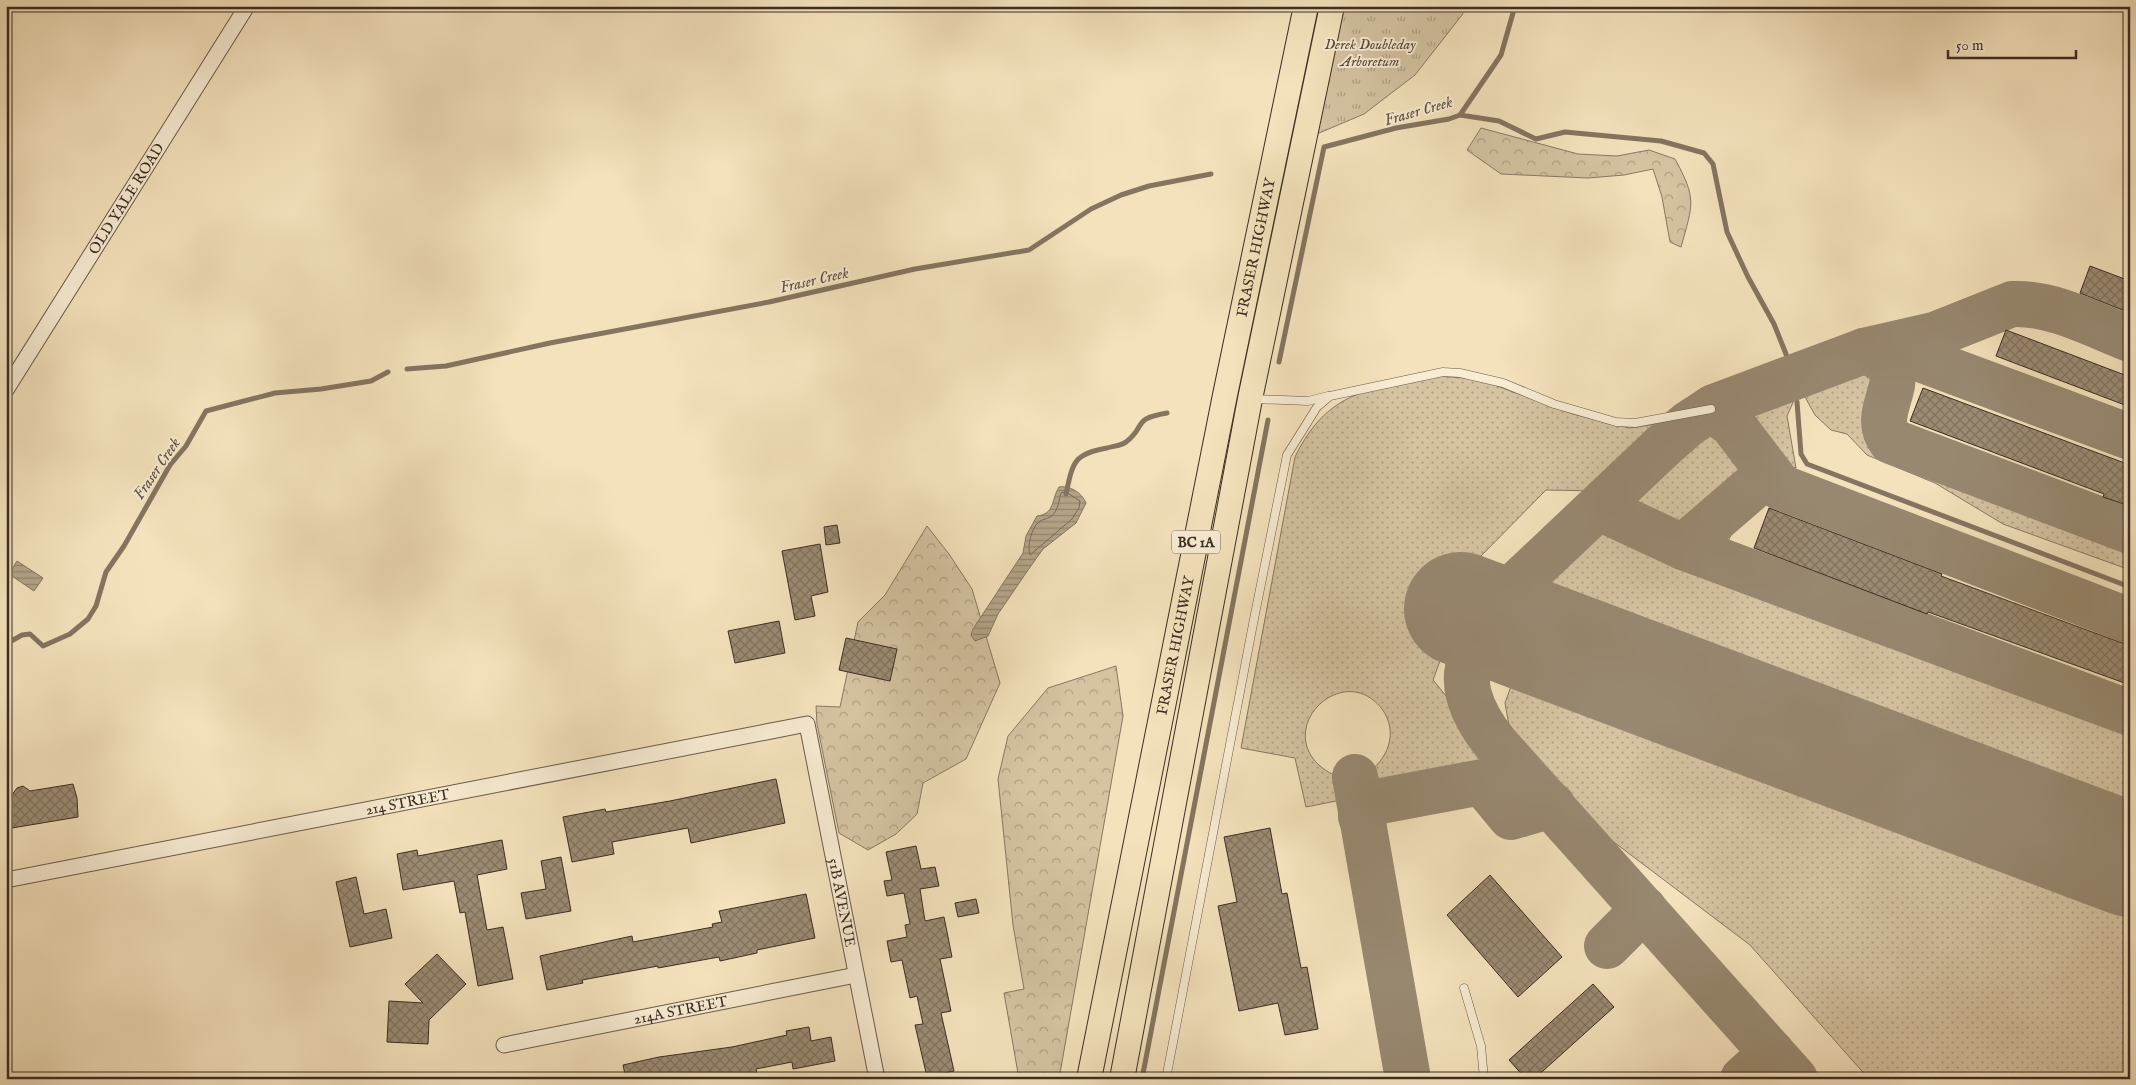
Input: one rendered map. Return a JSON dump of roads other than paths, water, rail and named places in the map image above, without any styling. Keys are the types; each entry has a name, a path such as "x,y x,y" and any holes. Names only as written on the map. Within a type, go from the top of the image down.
{"main road":[{"name":"FRASER HIGHWAY","path":"1089,1079 1225,395 1306,6"},
{"name":"FRASER HIGHWAY","path":"1122,1079 1250,399 1332,6"}],"street":[{"name":"OLD YALE ROAD","path":"6,390 247,6"},
{"name":"214 STREET","path":"6,880 807,724"},
{"name":"51B AVENUE","path":"807,724 877,1079"},
{"name":"214A STREET","path":"504,1045 856,975"}],"lane":[{"path":"1250,399 1308,401 1443,372 1460,372 1503,383 1554,404 1616,422 1635,423 1712,409"},
{"path":"1166,1079 1287,455 1317,407 1330,396"},
{"path":"1464,988 1481,1046 1484,1079"}],"water":[{"path":"1059,487 1075,490 1086,503 1076,523 1043,549 998,614 988,636 975,641 971,635 973,629 1023,553 1026,536 1037,516 1043,515 1052,506"},
{"path":"17,561 43,578 34,591 9,574"}],"waterway":[{"name":"Fraser Creek","path":"1279,362 1324,147 1396,128 1449,119 1460,115 1501,55 1515,6"},
{"path":"1460,115 1499,121 1536,139 1565,132 1661,141 1704,153 1713,164 1727,232 1748,277 1774,324 1788,359"},
{"name":"Fraser Creek","path":"407,369 446,366 550,343 769,302 915,269 1029,250 1091,209 1121,195 1149,186 1211,174"},
{"name":"Fraser Creek","path":"6,644 22,635 30,634 43,646 70,634 88,619 96,606 106,572 124,546 170,465 186,446 206,411 275,393 321,389 371,381 388,372"},
{"path":"1797,402 1801,454 1807,464 2130,587"},
{"path":"1066,494 1073,467 1081,456 1124,443 1148,418 1167,413"},
{"path":"1142,1079 1268,420"}],"park label":[{"name":"Derek Doubleday Arboretum","path":"1370,52"}]}
